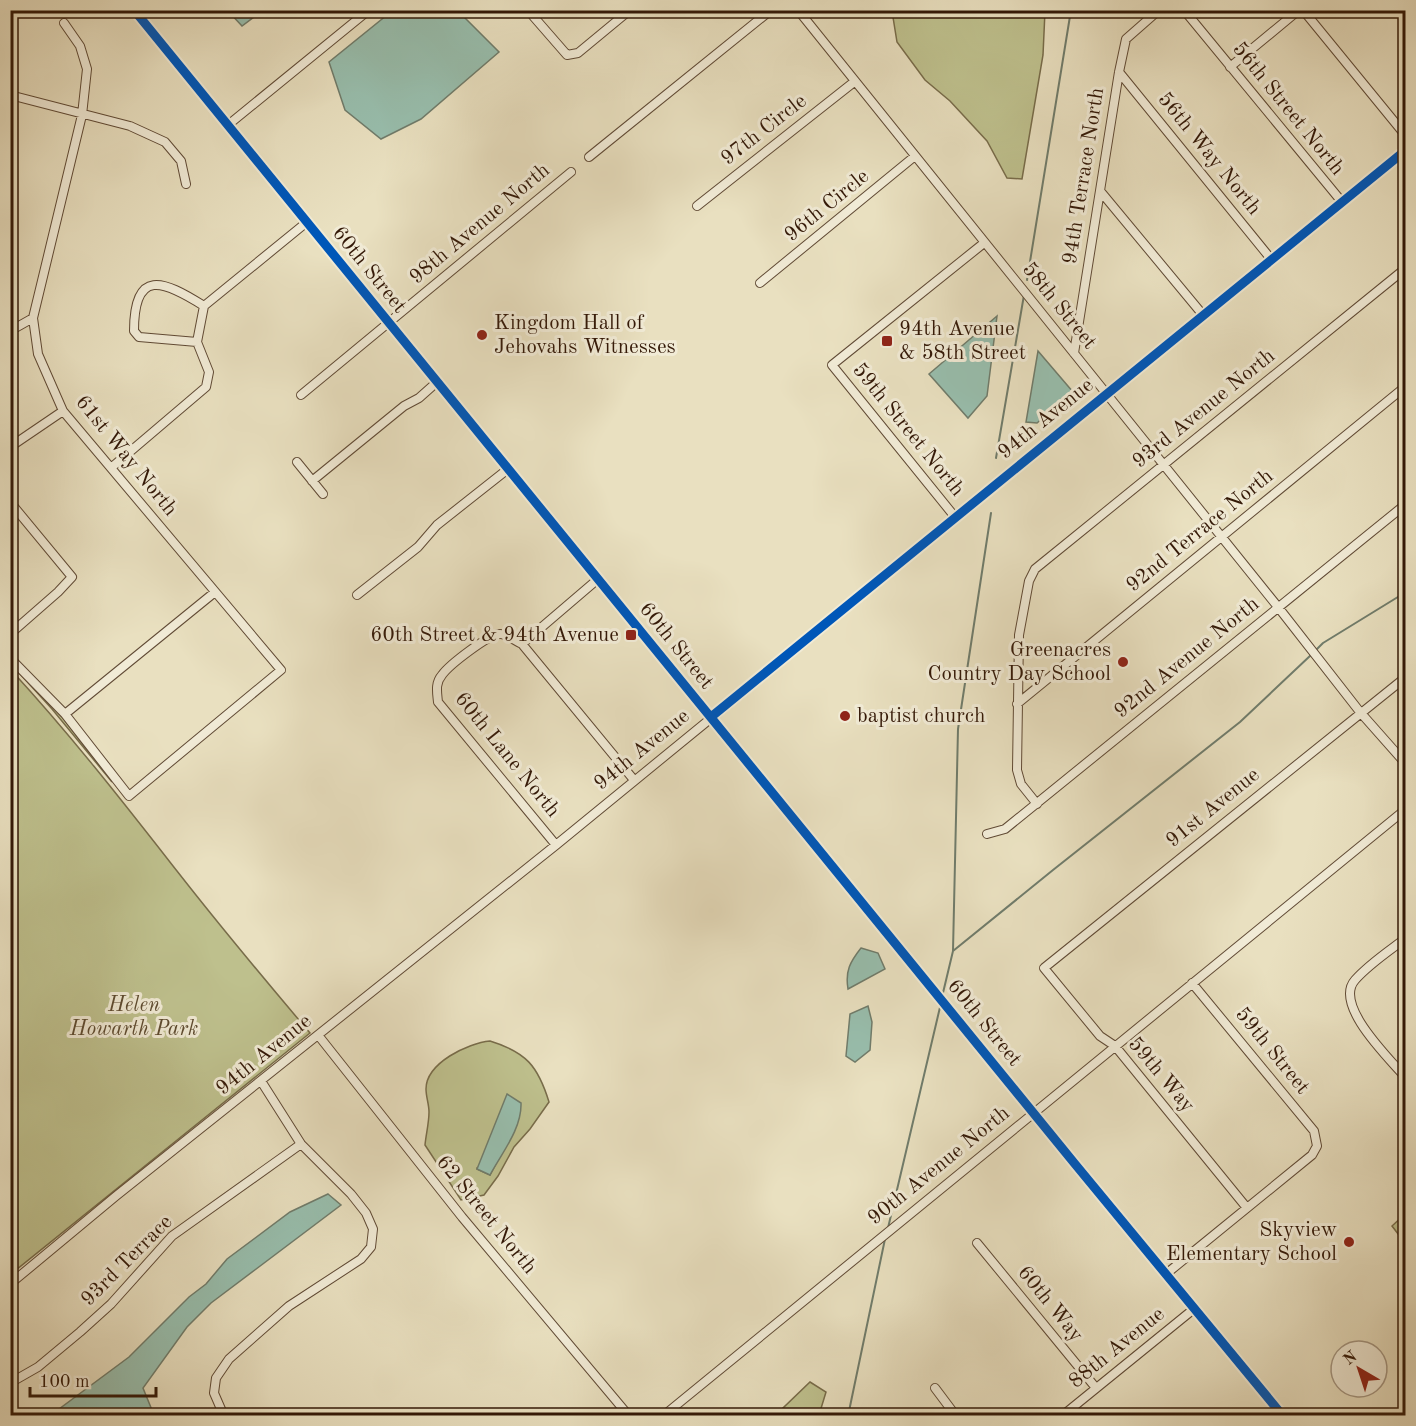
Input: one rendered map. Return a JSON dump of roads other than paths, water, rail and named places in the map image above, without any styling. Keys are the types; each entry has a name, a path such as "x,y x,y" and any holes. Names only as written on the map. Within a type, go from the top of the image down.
{"street":[{"name":"60th Street","path":"134,10 1283,1416"},
{"path":"228,125 369,10"},
{"path":"531,10 533,16 567,55 578,53 630,10"},
{"path":"589,157 771,10"},
{"name":"58th Street","path":"798,10 1107,393 1360,712 1406,764"},
{"name":"94th Terrace North","path":"1074,353 1126,39 1159,10"},
{"name":"56th Street North","path":"1184,10 1342,202"},
{"path":"1230,67 1301,10 1406,136"},
{"name":"61st Way North","path":"64,22 80,46 87,69 82,115 33,318 38,354 63,411 281,670 129,796 65,714"},
{"name":"56th Way North","path":"1119,72 1271,259"},
{"name":"97th Circle","path":"697,206 854,82"},
{"path":"10,95 130,126 165,142 181,161 186,184"},
{"name":"94th Avenue","path":"10,1284 556,845 1406,150"},
{"name":"96th Circle","path":"760,283 915,156"},
{"name":"98th Avenue North","path":"302,395 571,172"},
{"path":"1101,192 1203,315"},
{"path":"112,467 206,387 209,372 197,342 204,306 307,222"},
{"name":"59th Street North","path":"955,517 832,365 984,243"},
{"name":"93rd Avenue North","path":"1017,704 1020,635 1029,581 1035,570 1406,268"},
{"path":"197,342 139,337 134,331 134,312 139,295 147,286 156,284 186,295 204,306"},
{"path":"10,331 33,318"},
{"path":"312,481 437,382"},
{"name":"92nd Terrace North","path":"1017,704 1406,386"},
{"path":"10,447 63,411"},
{"path":"297,462 323,494"},
{"path":"357,595 418,547 438,525 508,469"},
{"path":"10,502 72,577 10,634"},
{"name":"92nd Avenue North","path":"987,834 1005,829 1406,504"},
{"path":"598,579 522,644 634,780"},
{"path":"10,658 65,714 215,592"},
{"name":"60th Lane North","path":"522,644 503,634 493,635 476,646 442,674 437,685 438,702 556,845"},
{"name":"91st Avenue","path":"1044,968 1406,677"},
{"path":"1017,704 1017,770 1021,784 1036,804"},
{"name":"90th Avenue North","path":"663,1416 1406,808"},
{"path":"1406,938 1353,981 1348,994 1356,1018 1406,1078"},
{"name":"59th Way","path":"1044,968 1100,1036 1115,1046 1247,1208"},
{"name":"59th Street","path":"1192,982 1314,1131 1317,1146 1312,1155 1247,1208"},
{"name":"62 Street North","path":"318,1035 467,1222 629,1416"},
{"path":"224,1416 214,1393 216,1377 229,1359 289,1305 362,1259 371,1247 373,1229 366,1213 351,1194 301,1144 261,1082"},
{"name":"93rd Terrace","path":"10,1383 38,1367 88,1325 111,1304 172,1236 301,1144"},
{"path":"1166,1274 1247,1208"},
{"name":"60th Way","path":"976,1243 1096,1388"},
{"name":"88th Avenue","path":"1062,1416 1195,1308"},
{"path":"935,1388 956,1416"}],"waterway":[{"path":"1027,280 1071,10"},
{"path":"996,458 1024,295"},
{"path":"942,997 953,951 958,729 991,513"},
{"path":"1315,651 1323,643 1406,592"},
{"path":"953,951 1240,722 1311,655"},
{"path":"888,1228 941,1003"},
{"path":"848,1416 885,1239"}],"place":[{"name":"Kingdom Hall of Jehovahs Witnesses","path":"482,335"},
{"name":"94th Avenue & 58th Street","path":"887,341"},
{"name":"60th Street & 94th Avenue","path":"631,635"},
{"name":"Greenacres Country Day School","path":"1123,662"},
{"name":"baptist church","path":"845,716"},
{"name":"Skyview Elementary School","path":"1349,1242"}],"park label":[{"name":"Helen Howarth Park","path":"134,1017"}]}
